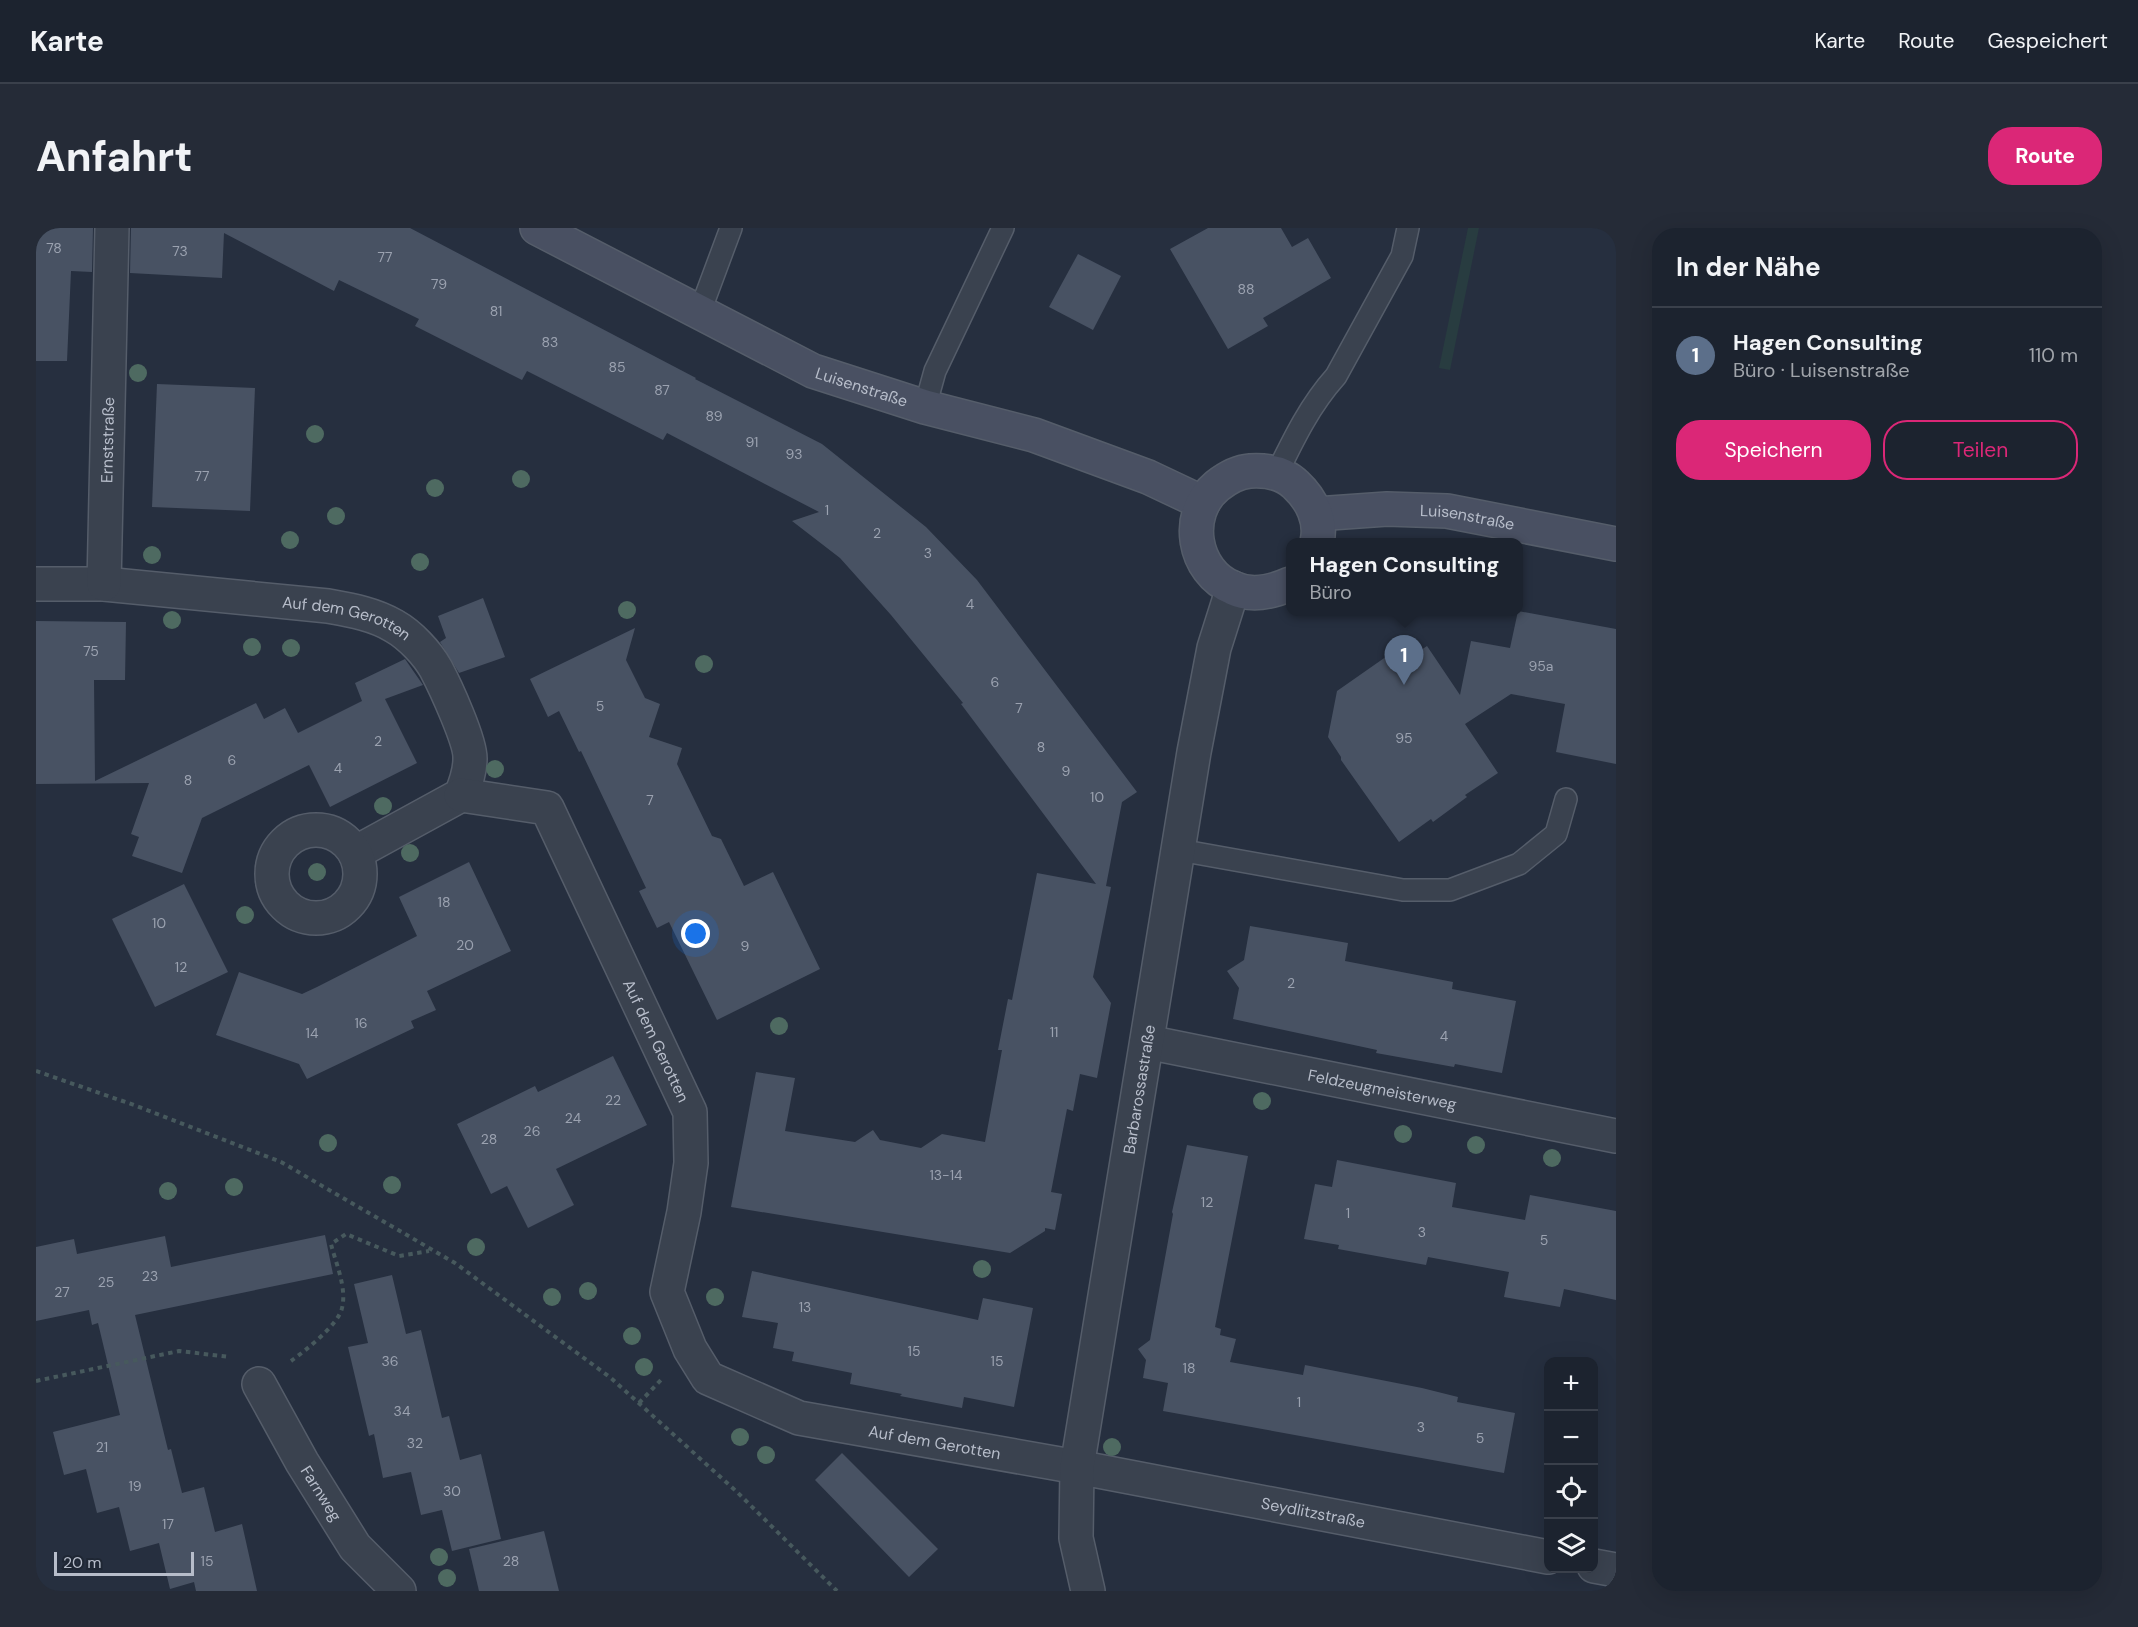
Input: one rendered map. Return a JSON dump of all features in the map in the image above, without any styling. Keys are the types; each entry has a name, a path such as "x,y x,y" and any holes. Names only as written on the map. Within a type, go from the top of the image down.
{"main road":[{"name":"Luisenstraße","path":"537,228 699,314 813,371 925,407 1034,435 1148,477 1203,503"},
{"path":"1286,586 1272,592 1252,593 1233,588 1215,578 1203,561 1196,542 1196,522 1203,503 1213,489 1227,478 1243,472 1261,470 1277,473 1294,483 1307,497 1316,528"},
{"name":"Luisenstraße","path":"1316,528 1387,509 1447,511 1616,544"}],"street":[{"name":"Ernststraße","path":"104,584 112,228"},
{"path":"36,584 104,584"},
{"name":"Auf dem Gerotten","path":"104,584 328,606 359,612 394,626 418,645 435,668 468,742 471,758 469,774 461,795 547,808 690,1112 691,1163 684,1212 667,1292 690,1349 708,1378 798,1418 1077,1467"},
{"name":"Barbarossastraße","path":"1088,1591 1076,1538 1077,1467 1194,752 1214,648 1233,588"},
{"path":"355,853 461,795"},
{"name":"Feldzeugmeisterweg","path":"1147,1042 1616,1136"},
{"name":"Farnweg","path":"259,1384 312,1479 355,1547 399,1591"},
{"name":"Seydlitzstraße","path":"1077,1467 1544,1556"},
{"path":"1598,1567 1616,1570"}],"lane":[{"path":"699,314 731,228"},
{"path":"925,407 935,371 1003,228"},
{"path":"1277,473 1298,429 1321,393 1336,376 1402,256 1408,228"},
{"path":"1179,850 1403,890 1450,890 1519,864 1556,834 1566,799"}],"path":[{"path":"36,1071 134,1105 281,1162 455,1263 611,1378 737,1492 837,1591"},
{"path":"36,1381 179,1351 231,1357 259,1384 317,1342 342,1310 343,1290 332,1244 346,1234 399,1256 430,1250"}],"green space":[{"path":"1468,228 1479,228 1450,370 1439,368"}],"building":[{"path":"36,228 93,228 92,272 71,271 67,361 36,361"},
{"path":"131,228 410,228 822,444 926,527 977,580 1137,792 1122,802 1106,886 1111,887 1093,977 1111,1003 1097,1078 1080,1074 1073,1111 1067,1109 1051,1192 1062,1194 1055,1230 1045,1228 1045,1231 1010,1253 731,1207 756,1072 795,1078 785,1131 855,1142 873,1130 880,1140 921,1148 942,1134 985,1142 1002,1050 998,1050 1008,999 1012,1000 1037,873 1096,884 961,704 963,703 891,615 840,558 792,521 819,512 667,433 663,440 527,371 522,380 415,326 419,319 339,280 334,291 224,233 222,278 130,273"},
{"path":"1208,228 1281,228 1292,247 1308,238 1331,278 1263,318 1268,326 1228,349 1170,249"},
{"path":"1078,254 1121,276 1093,330 1049,307"},
{"path":"157,384 255,388 250,511 152,507"},
{"path":"483,598 505,657 459,673 440,642 446,638 438,616"},
{"path":"1523,612 1616,629 1616,764 1556,752 1565,704 1511,694 1465,724 1498,773 1465,795 1467,797 1433,822 1431,819 1399,842 1341,760 1328,737 1337,691 1410,640 1418,652 1427,646 1460,695 1471,641 1510,648 1517,616 1523,616"},
{"path":"36,621 126,622 125,680 94,680 95,781 256,703 264,719 285,708 298,733 362,701 355,683 405,659 423,685 385,699 417,763 330,807 309,765 202,818 182,873 132,856 139,837 131,834 149,783 36,784"},
{"path":"635,628 626,660 645,698 660,704 649,737 682,748 677,764 712,836 721,839 744,886 773,872 820,969 717,1020 669,922 657,928 639,891 646,888 581,751 579,752 559,711 548,717 530,679"},
{"path":"469,862 511,951 427,991 436,1010 411,1021 414,1028 307,1079 299,1064 216,1035 239,972 302,994 317,987 417,936 399,897"},
{"path":"184,884 228,972 155,1007 112,919"},
{"path":"1250,926 1348,943 1345,961 1453,982 1452,989 1516,1001 1502,1073 1376,1053 1377,1050 1233,1019 1239,988 1227,971 1244,960"},
{"path":"613,1056 647,1125 556,1169 574,1205 528,1228 507,1186 491,1194 457,1124 535,1086 538,1092"},
{"path":"1187,1145 1248,1156 1215,1327 1221,1329 1220,1335 1236,1339 1230,1362 1303,1375 1305,1365 1422,1388 1458,1397 1457,1402 1515,1413 1504,1473 1163,1411 1168,1383 1143,1378 1146,1360 1138,1349 1150,1340 1172,1212"},
{"path":"1337,1160 1456,1183 1452,1207 1525,1220 1530,1195 1616,1211 1616,1300 1564,1289 1560,1307 1504,1297 1509,1272 1428,1257 1426,1265 1338,1249 1339,1245 1304,1239 1315,1184 1332,1187"},
{"path":"325,1235 333,1274 135,1315 168,1450 171,1449 182,1493 204,1487 215,1532 242,1524 257,1591 196,1591 194,1582 170,1589 159,1543 130,1551 119,1507 97,1513 86,1469 64,1475 53,1432 120,1415 98,1323 92,1325 89,1310 36,1321 36,1247 74,1239 77,1254 165,1236 171,1267"},
{"path":"752,1271 978,1320 983,1298 1033,1308 1014,1407 964,1397 962,1408 900,1396 902,1394 850,1384 852,1373 792,1361 794,1352 773,1348 778,1323 742,1317"},
{"path":"392,1275 406,1334 421,1330 442,1418 449,1416 460,1460 481,1454 501,1539 452,1551 442,1510 421,1515 411,1472 383,1478 374,1434 369,1436 348,1347 368,1343 354,1284"},
{"path":"842,1453 938,1549 909,1577 815,1480"},
{"path":"544,1531 559,1591 479,1591 469,1549"}],"place":[{"name":"Hagen Consulting","path":"1404,685"}]}
